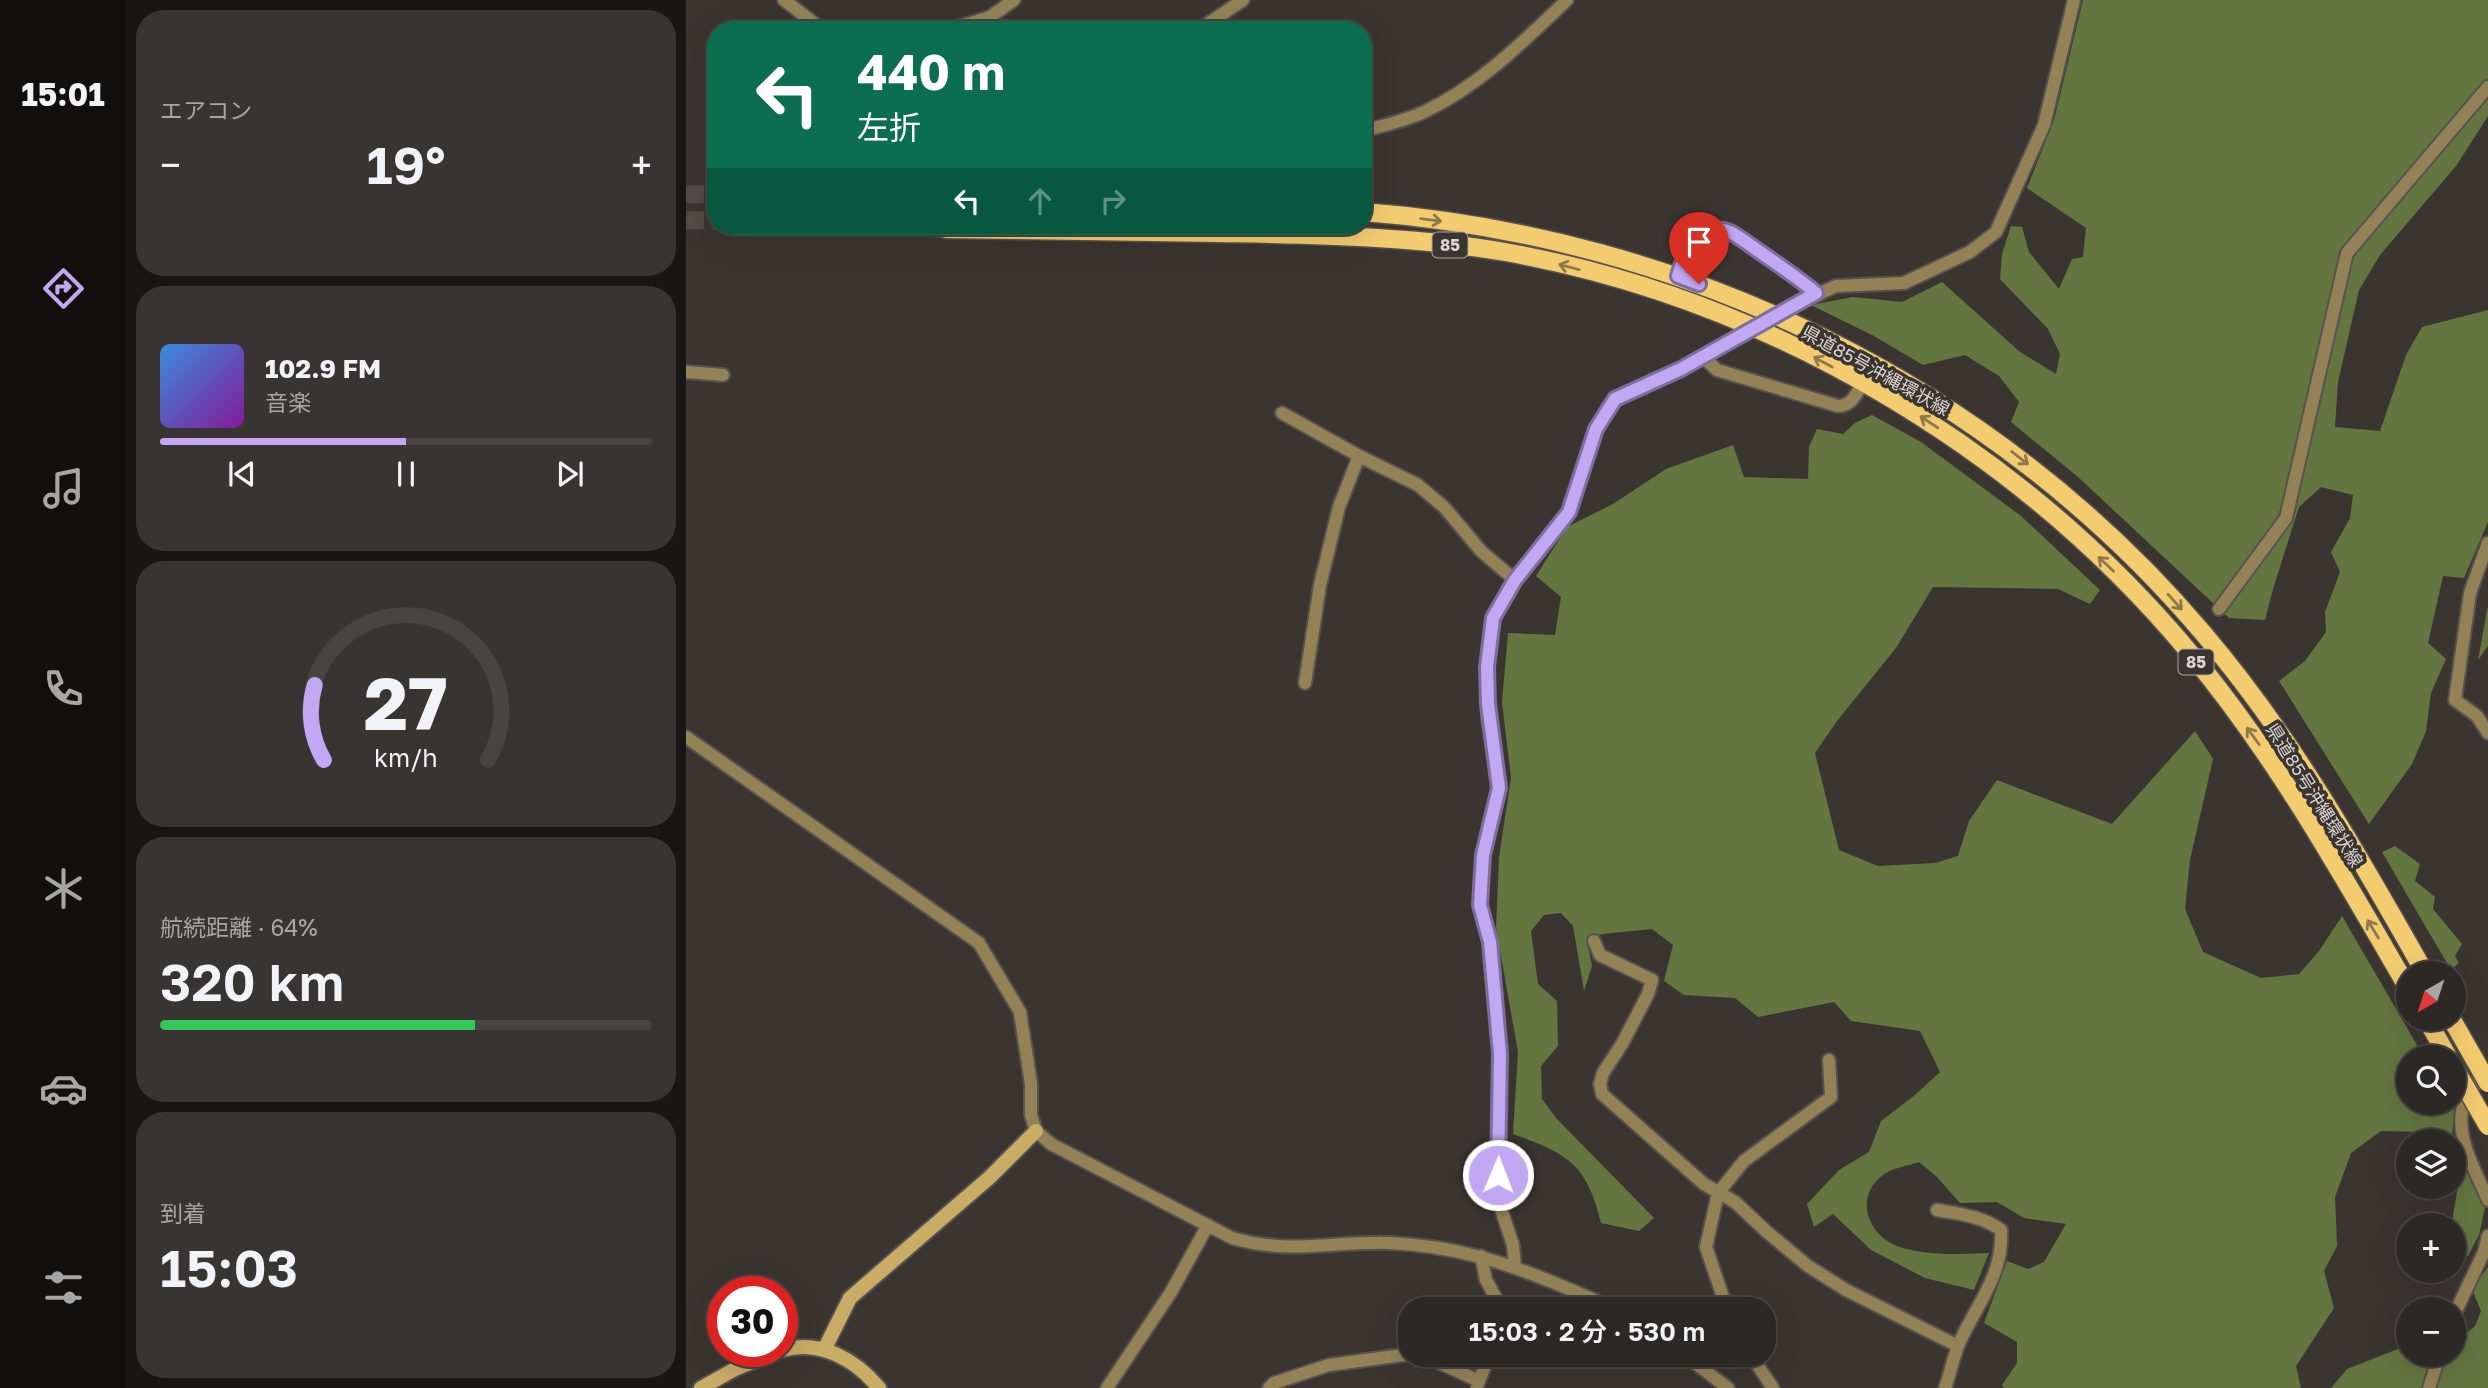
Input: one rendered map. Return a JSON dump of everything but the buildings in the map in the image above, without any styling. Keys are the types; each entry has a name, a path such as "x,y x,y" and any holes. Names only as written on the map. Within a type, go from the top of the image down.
{"main road":[{"name":"県道85号沖縄環状線","path":"1372,213 1510,232 1598,251 1678,276 1807,330 1920,389 1977,427 2055,487 2159,583 2204,634 2303,767 2418,961"},
{"name":"県道85号沖縄環状線","path":"1297,235 1369,237 1505,252 1634,285 1731,319 1799,349 1904,406 1983,460 2040,504 2143,600 2190,654 2286,781 2396,968"},
{"path":"2458,1031 2488,1083"},
{"path":"2466,1088 2488,1126"}],"street":[{"path":"784,0 811,21"},
{"path":"975,21 990,16 1014,0"},
{"path":"1212,21 1243,0"},
{"path":"1372,128 1427,111 1479,79 1567,0"},
{"path":"1515,1266 1513,1245 1498,1200 1500,1054 1490,942 1480,905 1483,855 1499,788 1488,719 1487,667 1493,618 1515,580 1569,512 1596,429 1615,399 1703,357 1816,293 1836,286 1904,283 1970,252 1996,232 2044,125 2074,0"},
{"path":"2219,609 2287,519 2347,253 2488,87"},
{"path":"1678,276 1690,246 1700,236 1711,231 1724,230 1816,293"},
{"path":"1703,357 1717,370 1838,406 1845,406 1850,402 1863,383"},
{"path":"686,372 723,375"},
{"path":"1282,413 1418,485 1444,507 1481,551 1515,580"},
{"path":"1305,683 1320,584 1339,507 1359,456"},
{"path":"2488,543 2470,593 2455,700 2477,716 2488,733"},
{"path":"686,737 979,943 1020,1013 1031,1084 1031,1115 1036,1131 1051,1144 1232,1238 1269,1247 1389,1243 1443,1247 1515,1266 1586,1297"},
{"path":"1594,941 1600,954 1652,980 1648,994 1622,1044 1603,1073 1600,1084 1602,1094 1704,1184 1735,1202 1766,1233 1808,1266 1846,1290 1958,1346"},
{"path":"1723,1297 1706,1247 1718,1192 1744,1161 1830,1097 1829,1059"},
{"path":"2488,1069 2476,1083 2462,1110 2464,1142 2488,1200"},
{"path":"824,1350 850,1298 989,1177 1036,1131"},
{"path":"1937,1210 1971,1216 1991,1223 2001,1230 1998,1266 1958,1346 1945,1388"},
{"path":"1107,1388 1171,1292 1209,1225"},
{"path":"2463,1297 2484,1252 2488,1236"},
{"path":"1481,1256 1486,1280 1495,1297"},
{"path":"798,1348 842,1355 858,1366 879,1388"},
{"path":"1269,1388 1274,1383 1329,1365 1398,1356"},
{"path":"701,1388 742,1367"},
{"path":"1445,1367 1478,1384 1485,1367"},
{"path":"1700,1367 1728,1388"},
{"path":"1759,1367 1773,1388"},
{"path":"2429,1388 2436,1367"}],"green space":[{"path":"2083,0 2488,0 2488,116 2456,166 2380,255 2359,290 2338,382 2335,427 2380,431 2406,355 2422,327 2488,310 2488,522 2464,578 2443,576 2428,643 2446,659 2431,693 2426,731 2412,764 2369,824 2279,681 2305,661 2326,632 2325,612 2340,572 2331,552 2350,518 2353,495 2321,487 2299,507 2265,620 2229,618 2078,477 2011,422 2019,402 1999,376 1965,355 1923,365 1874,336 1811,305 1853,297 1902,302 1942,282 2020,352 2056,374 2060,354 2048,329 2000,279 2002,254 2011,226 2022,227 2029,252 2059,289 2072,259 2083,257 2086,228 2027,188 2054,120"},
{"path":"1872,415 1921,442 2021,516 2100,590 2090,604 2058,589 1933,587 1896,648 1837,721 1815,753 1839,850 1878,866 1935,863 1958,856 1969,821 1997,780 2112,824 2195,731 2213,759 2190,860 2185,909 2203,952 2261,978 2299,974 2319,951 2342,916 2396,1009 2396,1031 2409,1031 2417,1045 2396,1045 2396,1115 2454,1115 2453,1129 2381,1131 2351,1153 2335,1197 2337,1246 2324,1271 2334,1308 2296,1366 2301,1388 2004,1388 2002,1385 2017,1363 2017,1342 1984,1323 2007,1261 2028,1269 2044,1262 2066,1224 2024,1218 1997,1202 1960,1203 1936,1176 1919,1162 1883,1175 1868,1195 1867,1206 1869,1217 1881,1236 1891,1243 1914,1251 1946,1254 1989,1253 1974,1290 1925,1278 1871,1250 1833,1214 1814,1227 1807,1204 1839,1170 1869,1152 1881,1121 1940,1072 1920,1031 1851,1021 1834,1002 1758,1017 1735,998 1684,995 1664,981 1673,945 1652,929 1602,934 1587,940 1592,966 1584,991 1573,926 1561,913 1544,915 1531,931 1538,984 1557,1001 1558,1046 1541,1066 1542,1099 1557,1119 1654,1218 1639,1231 1601,1223 1582,1174 1561,1155 1513,1134 1518,1052 1496,928 1499,857 1511,778 1502,702 1508,633 1555,635 1561,597 1536,576 1567,527 1613,504 1666,469 1733,445 1744,477 1808,479 1809,447 1817,429 1843,434 1855,423"},
{"path":"2488,607 2488,646 2478,660 2487,610"},
{"path":"2395,846 2420,864 2415,881 2435,897 2433,909 2462,944 2455,956 2458,961 2446,961 2382,852"},
{"path":"2466,1170 2485,1207 2479,1235 2468,1256 2466,1213 2453,1213 2456,1199 2466,1199"},
{"path":"2488,1267 2488,1388 2433,1388 2441,1367 2466,1367 2466,1334 2475,1326 2481,1311 2472,1289"},
{"path":"2396,1350 2396,1367 2427,1367 2421,1388 2331,1388 2347,1369"}],"tunnel":[{"path":"686,194 707,195"},
{"path":"686,220 707,221"}],"route":[{"path":"1498,1175 1500,1054 1490,942 1480,905 1483,855 1499,788 1488,719 1487,667 1493,618 1515,580 1569,512 1596,429 1615,399 1681,369 1816,293 1791,273 1724,230 1711,231 1700,236 1690,246 1682,261 1678,276 1699,284"}]}
